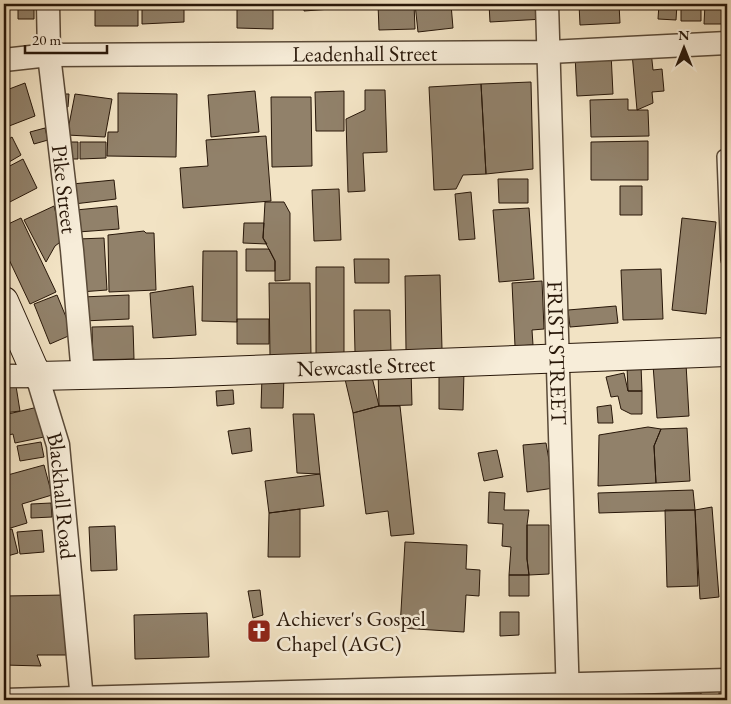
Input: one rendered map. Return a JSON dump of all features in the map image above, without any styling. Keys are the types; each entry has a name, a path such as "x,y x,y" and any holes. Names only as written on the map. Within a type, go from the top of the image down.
{"street":[{"name":"Pike Street","path":"48,4 49,55 72,250 83,374"},
{"name":"FRIST STREET","path":"547,4 568,693"},
{"name":"Leadenhall Street","path":"4,60 49,55 549,52 727,43"},
{"name":"Blackhall Road","path":"4,301 37,376 58,445 82,698"},
{"name":"Newcastle Street","path":"4,376 170,373 727,352"},
{"path":"4,700 568,693 727,680"}],"lane":[{"path":"723,156 727,260"}],"building":[{"path":"18,4 34,4 34,19 18,19"},
{"path":"95,4 138,4 138,26 95,26"},
{"path":"142,4 184,4 184,22 142,24"},
{"path":"237,4 273,4 273,29 237,28"},
{"path":"304,4 358,4 358,7 304,11"},
{"path":"378,4 414,4 415,29 379,30"},
{"path":"415,4 451,4 453,28 418,32"},
{"path":"489,4 543,4 544,19 490,22"},
{"path":"579,4 619,4 620,23 580,25"},
{"path":"659,4 677,4 676,20 658,19"},
{"path":"681,4 701,4 701,21 681,21"},
{"path":"705,4 727,4 727,24 704,24"},
{"path":"651,51 653,70 662,69 664,91 652,92 653,103 637,110 632,53"},
{"path":"611,53 613,94 577,96 575,55"},
{"path":"531,82 533,169 486,174 481,84"},
{"path":"25,83 35,116 4,128 4,91"},
{"path":"481,84 486,174 463,175 456,189 434,190 429,87"},
{"path":"365,90 385,90 387,152 363,153 365,191 348,192 346,119 365,110"},
{"path":"255,91 259,132 211,137 208,95"},
{"path":"344,91 344,131 316,131 315,92"},
{"path":"118,93 177,94 176,157 107,156 108,132 118,132"},
{"path":"59,94 69,94 68,107 61,106"},
{"path":"75,94 112,99 105,137 67,135"},
{"path":"271,97 311,97 312,166 272,167"},
{"path":"628,99 628,110 648,110 649,136 591,137 590,100"},
{"path":"45,128 48,140 34,144 30,132"},
{"path":"266,136 271,201 183,208 180,168 208,166 206,140"},
{"path":"12,137 21,155 4,165 4,142"},
{"path":"648,141 648,180 591,180 591,142"},
{"path":"69,142 78,142 78,159 69,159"},
{"path":"80,142 106,142 106,158 80,159"},
{"path":"23,159 37,188 4,205 4,169"},
{"path":"498,179 528,179 528,203 499,203"},
{"path":"114,180 116,199 74,204 72,184"},
{"path":"620,186 642,186 642,215 620,215"},
{"path":"339,189 341,240 314,241 312,190"},
{"path":"471,192 475,239 459,240 455,194"},
{"path":"265,202 284,202 290,213 290,280 275,281 275,261 263,238"},
{"path":"54,206 63,240 55,246 46,262 24,220"},
{"path":"117,206 119,229 78,232 76,210"},
{"path":"529,208 534,279 499,282 493,210"},
{"path":"21,218 56,292 30,304 4,249 4,226"},
{"path":"682,218 716,222 706,314 672,310"},
{"path":"244,223 264,223 263,238 267,244 243,243"},
{"path":"144,231 146,233 154,233 156,290 109,292 108,235"},
{"path":"104,238 107,290 80,292 78,239"},
{"path":"246,249 269,249 275,261 275,271 246,271"},
{"path":"203,251 237,251 237,322 202,321"},
{"path":"354,259 389,259 389,283 355,283"},
{"path":"316,267 344,267 344,354 316,354"},
{"path":"661,269 663,319 623,320 621,270"},
{"path":"440,275 442,349 406,350 405,276"},
{"path":"542,281 544,329 532,330 533,345 515,346 512,283"},
{"path":"269,283 310,283 311,356 270,357"},
{"path":"193,286 196,335 153,338 150,293"},
{"path":"57,295 73,334 50,344 34,304"},
{"path":"129,295 129,319 83,321 82,297"},
{"path":"616,306 618,323 570,327 568,310"},
{"path":"354,310 390,310 391,352 355,352"},
{"path":"237,319 269,319 269,344 237,344"},
{"path":"133,326 134,359 93,360 92,327"},
{"path":"686,364 689,416 657,418 653,365"},
{"path":"641,365 642,391 628,391 627,366"},
{"path":"370,369 379,406 353,413 344,375"},
{"path":"411,369 412,405 379,406 378,371"},
{"path":"439,370 464,371 463,410 439,409"},
{"path":"624,373 628,391 642,391 642,414 631,414 621,409 618,396 611,397 606,377"},
{"path":"262,376 284,376 283,408 261,408"},
{"path":"16,386 20,411 4,413 4,387"},
{"path":"233,390 234,404 217,406 216,391"},
{"path":"611,405 613,423 598,423 597,407"},
{"path":"379,406 400,406 414,534 391,536 388,511 366,514 353,413"},
{"path":"38,407 44,437 15,443 13,434 4,436 4,415"},
{"path":"293,414 314,414 320,474 297,473"},
{"path":"648,427 661,429 654,446 656,483 598,486 599,435"},
{"path":"250,428 252,451 232,454 228,431"},
{"path":"687,428 690,481 656,483 654,446 661,429"},
{"path":"41,442 44,457 20,461 17,446"},
{"path":"546,443 554,488 527,492 523,445"},
{"path":"497,450 503,477 484,481 478,453"},
{"path":"44,465 52,495 22,504 27,523 4,530 4,476"},
{"path":"320,474 324,506 269,513 265,481"},
{"path":"693,490 695,510 599,513 598,493"},
{"path":"489,492 505,493 504,510 529,510 527,559 529,575 509,575 511,547 502,546 503,524 488,523"},
{"path":"51,503 52,517 31,518 31,504"},
{"path":"712,507 719,597 700,599 695,510"},
{"path":"300,509 300,557 268,557 269,513"},
{"path":"665,510 695,510 698,586 667,587"},
{"path":"527,525 549,525 549,574 529,575"},
{"path":"115,526 117,570 91,571 89,527"},
{"path":"12,529 18,553 4,557 4,531"},
{"path":"42,530 44,552 20,554 17,532"},
{"path":"405,542 467,545 466,569 480,570 479,596 466,595 464,632 400,628"},
{"path":"509,575 529,575 529,596 509,596"},
{"path":"260,590 263,615 253,618 248,591"},
{"path":"66,595 67,655 37,655 41,666 4,665 4,596"},
{"path":"500,612 519,612 519,635 500,636"},
{"path":"207,613 209,657 135,659 134,615"},
{"path":"719,688 727,688 727,700 719,700"},
{"path":"660,690 701,690 701,700 660,700"}],"place":[{"name":"Achiever's Gospel Chapel (AGC)","path":"259,631"}]}
